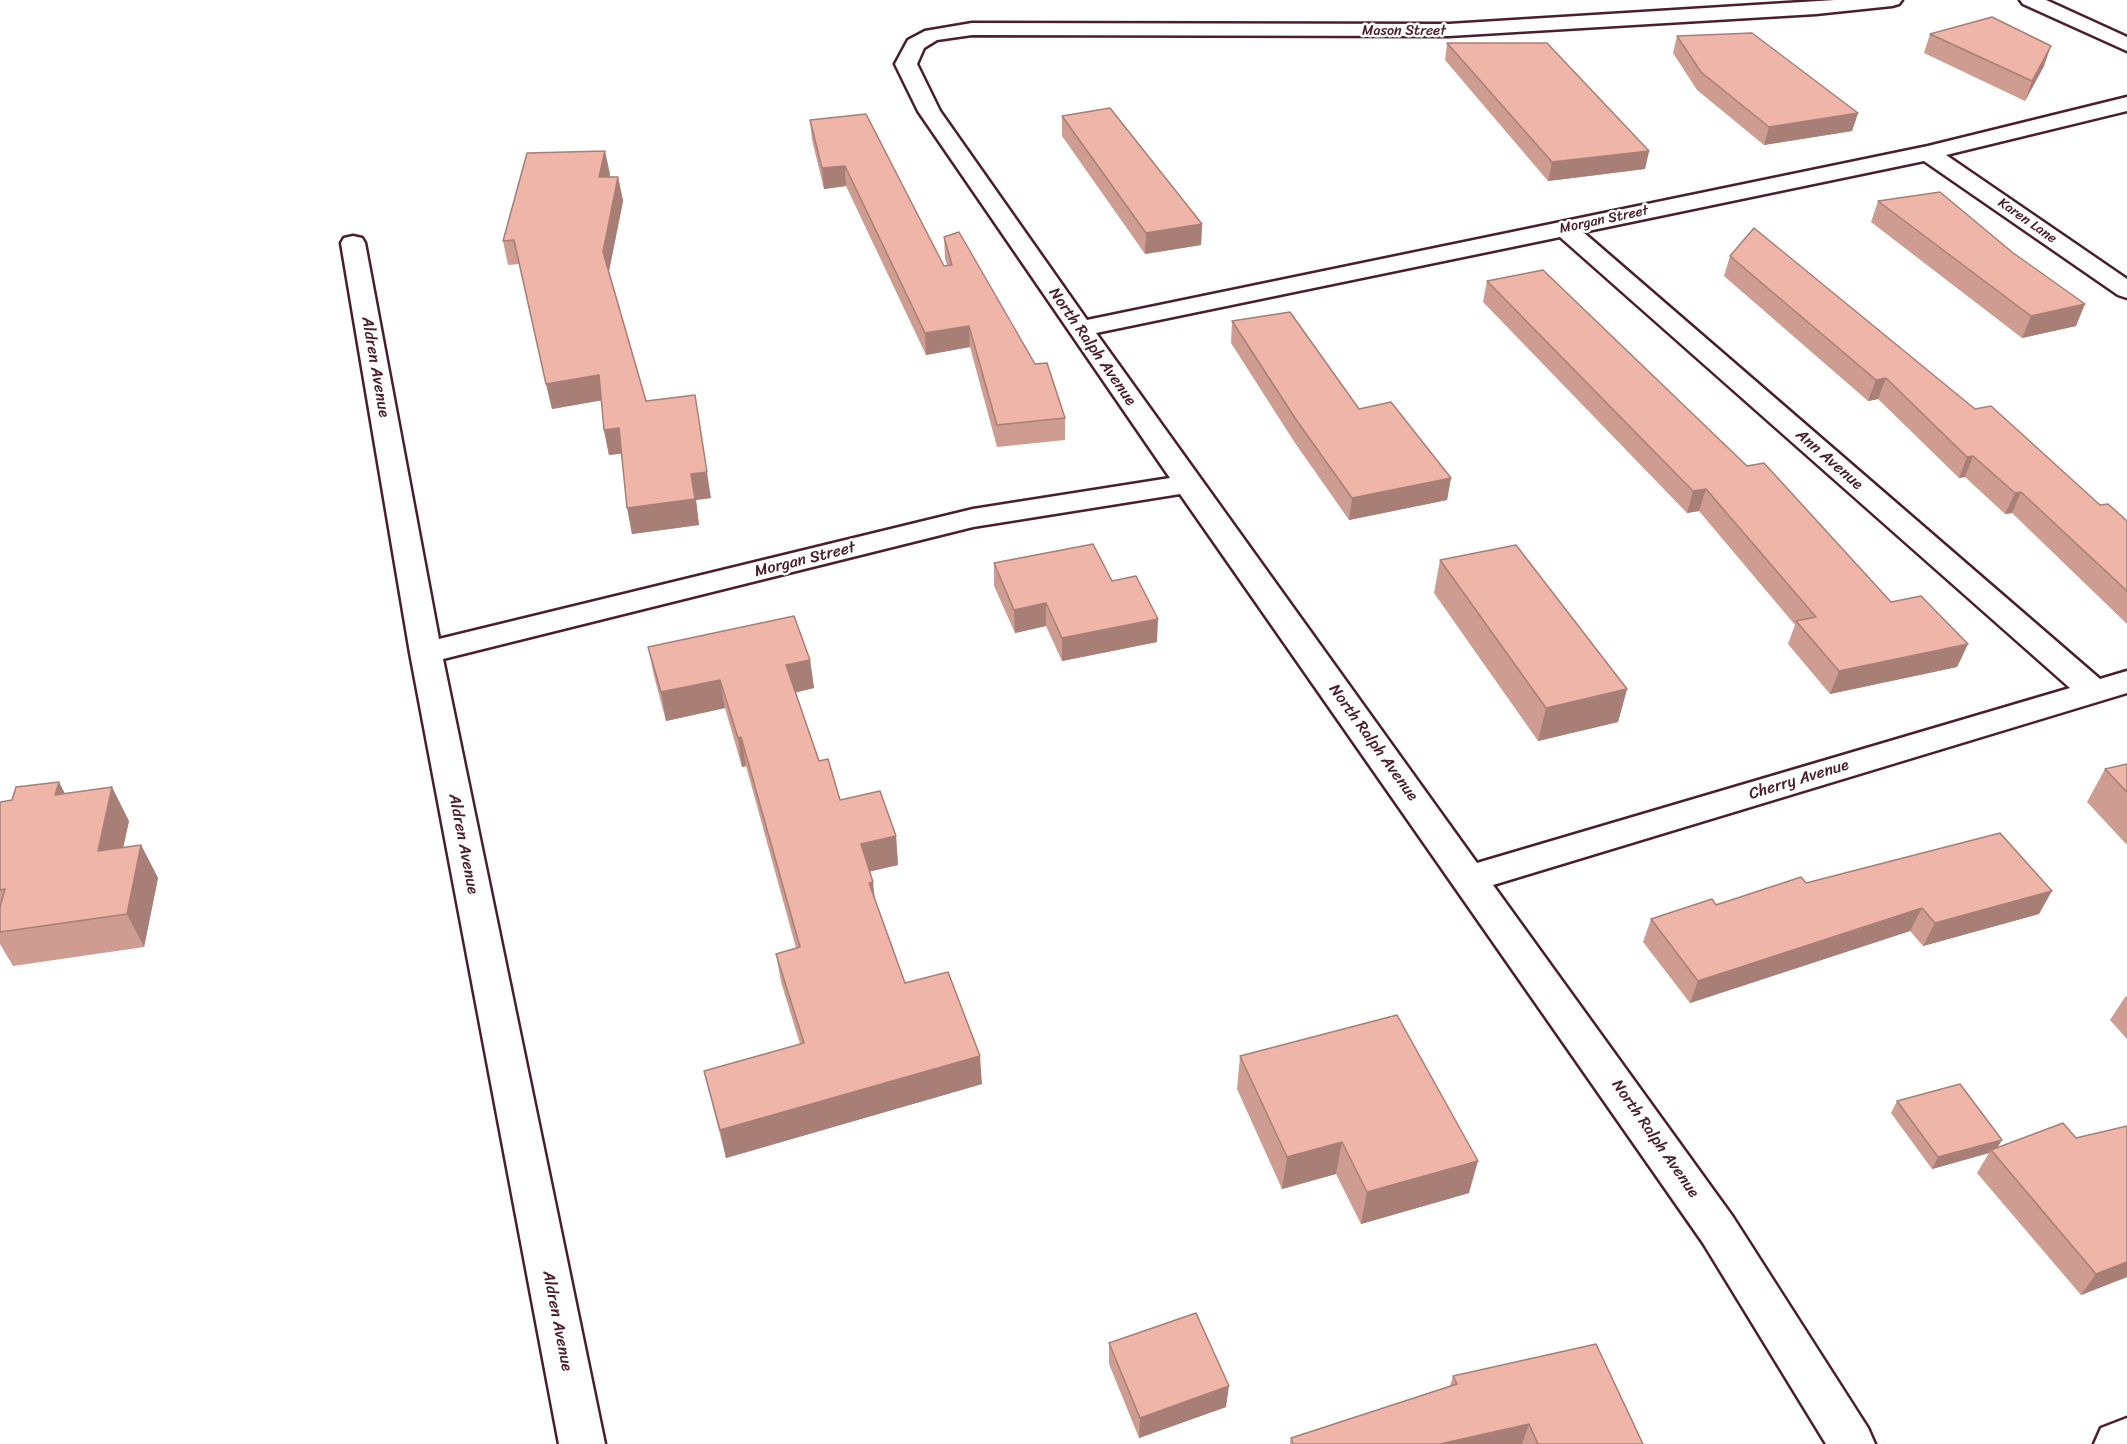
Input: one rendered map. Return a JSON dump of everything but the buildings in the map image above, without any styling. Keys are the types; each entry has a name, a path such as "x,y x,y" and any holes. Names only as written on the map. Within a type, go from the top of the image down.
{"street":[{"name":"Mason Street","path":"917,43 949,30 1449,30 1758,12 1892,0"},
{"path":"2030,0 2127,45"},
{"name":"North Ralph Avenue","path":"917,43 906,64 929,111 1188,484 1471,878 1718,1230 1852,1444"},
{"name":"Morgan Street","path":"1080,329 1928,153 2127,104"},
{"name":"Karen Lane","path":"1928,153 2127,290"},
{"name":"Ann Avenue","path":"1564,228 2094,691"},
{"name":"Aldren Avenue","path":"353,243 426,653 582,1444"},
{"name":"Morgan Street","path":"426,653 973,518 1188,484"},
{"name":"Cherry Avenue","path":"1471,878 2127,682"},
{"path":"2117,1444 2127,1440"}]}
